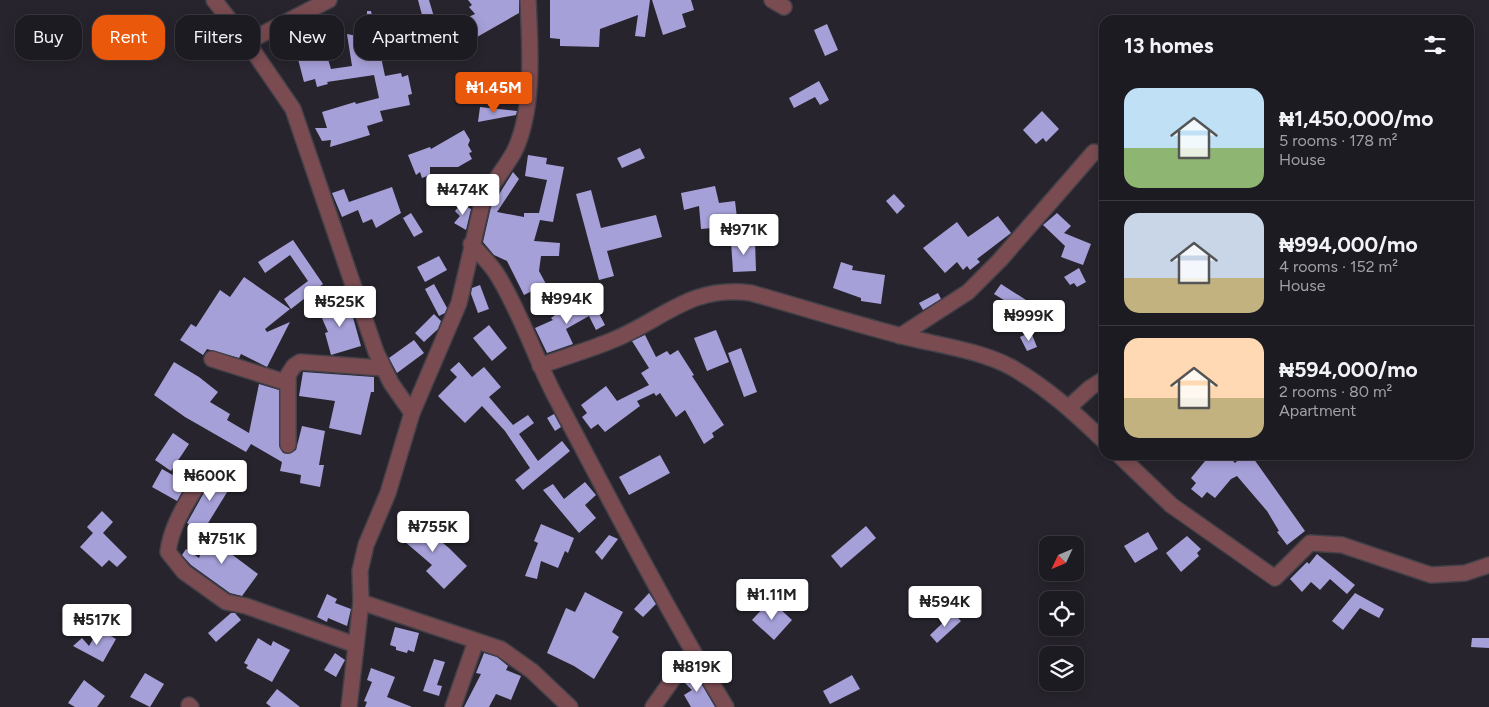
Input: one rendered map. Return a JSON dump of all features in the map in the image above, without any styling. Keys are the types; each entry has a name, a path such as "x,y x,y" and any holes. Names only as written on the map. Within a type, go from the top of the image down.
{"street":[{"path":"214,0 226,15"},
{"path":"260,35 329,0"},
{"path":"348,707 361,602 360,571 366,545 388,493 412,413 459,303 471,244 485,197 514,151 522,128 530,54 528,0"},
{"path":"260,60 294,109 382,368 412,413"},
{"path":"900,336 968,292 1000,260 1094,152"},
{"path":"471,244 497,274 506,290 540,366 692,652 726,707"},
{"path":"540,366 612,340 695,298 708,293 732,290 751,293 900,336 982,356 1010,366 1069,407 1099,436"},
{"path":"212,359 288,383"},
{"path":"288,445 288,375 294,366 300,362 382,368"},
{"path":"1069,407 1099,382"},
{"path":"1124,460 1171,505 1275,578 1310,543 1342,545 1431,575 1465,574 1489,565"},
{"path":"198,484 179,516 169,542 168,552 184,572 226,602 246,606 356,645"},
{"path":"361,602 501,649 521,661 570,707"},
{"path":"453,707 476,641"},
{"path":"653,707 692,652"}],"building":[{"path":"418,0 429,0 433,15 422,15"},
{"path":"468,0 519,0 519,13 477,37 477,15 473,15 475,14 469,7 472,5"},
{"path":"550,0 650,0 645,37 635,36 638,15 600,29 599,47 560,46 560,39 550,38"},
{"path":"652,0 691,0 694,10 682,14 686,27 663,35"},
{"path":"367,11 371,11 372,15 367,15"},
{"path":"827,24 838,50 825,56 814,30"},
{"path":"347,34 354,35 354,60 382,60 385,76 401,73 402,77 408,75 412,94 408,95 410,105 380,111 383,121 367,126 370,135 330,147 331,140 322,141 315,128 327,128 322,112 355,102 356,104 379,98 374,75 327,82 328,84 317,87 315,79 304,82 298,60 328,60 331,69 352,66"},
{"path":"819,81 829,100 820,105 815,97 794,108 789,98"},
{"path":"480,107 517,111 516,115 478,122"},
{"path":"1042,111 1059,129 1046,142 1043,138 1036,144 1023,130"},
{"path":"464,130 470,140 468,145 472,152 469,153 472,159 458,167 430,167 430,175 422,178 420,172 416,175 408,155 430,147 431,149"},
{"path":"640,148 645,158 622,168 617,158"},
{"path":"528,155 547,158 546,164 564,167 553,222 540,220 534,241 560,243 559,256 541,256 539,271 546,284 524,295 507,261 494,255 483,242 491,207 513,172 519,179 497,212 524,217 524,213 539,213 547,180 525,176"},
{"path":"715,186 719,203 735,201 738,226 701,229 699,206 684,210 681,193"},
{"path":"392,187 401,213 376,228 372,219 363,223 358,210 342,217 332,193 344,189 349,202"},
{"path":"591,190 601,228 656,215 662,237 607,251 614,276 599,280 576,194"},
{"path":"894,194 905,206 897,214 886,201"},
{"path":"461,204 471,209 466,230 454,223 460,216 455,211"},
{"path":"411,213 423,232 414,237 403,218"},
{"path":"1057,213 1071,226 1064,233 1091,244 1083,265 1061,257 1065,246 1043,225"},
{"path":"998,216 1011,233 977,259 980,262 970,270 967,266 963,270 957,262 945,273 923,248 957,222 968,237"},
{"path":"293,240 323,284 291,309 284,299 308,281 290,255 265,273 258,262"},
{"path":"755,240 756,271 733,272 731,241"},
{"path":"439,256 447,270 425,282 417,267"},
{"path":"841,262 853,266 852,270 885,275 881,304 861,301 861,298 833,288"},
{"path":"1079,268 1086,282 1077,287 1074,283 1070,285 1064,277"},
{"path":"244,277 290,309 265,329 267,332 290,322 267,367 241,354 239,358 207,349 203,355 180,340 191,324 196,327 220,290 230,297"},
{"path":"434,284 447,308 445,313 439,316 425,289"},
{"path":"1001,284 1026,300 1020,310 994,294"},
{"path":"480,285 489,309 478,313 471,294 472,288"},
{"path":"938,293 941,299 923,310 919,303"},
{"path":"591,298 605,325 596,330 589,316 566,329 573,344 547,353 535,328 553,320 551,318 566,307"},
{"path":"337,300 341,308 349,303 361,346 331,355 325,333 328,332 318,309"},
{"path":"434,314 441,321 438,329 424,342 415,333"},
{"path":"489,325 507,348 492,361 473,338"},
{"path":"716,330 729,362 707,371 694,338"},
{"path":"1031,332 1037,347 1027,351 1020,337"},
{"path":"645,335 656,357 667,351 670,355 678,350 694,375 692,376 724,425 712,433 714,437 704,444 685,410 676,417 660,393 656,396 654,393 637,401 640,406 605,432 598,424 591,429 582,417 587,413 581,405 606,386 617,401 649,385 641,373 649,368 632,341"},
{"path":"414,340 424,353 397,373 389,358"},
{"path":"741,348 757,392 744,397 728,353"},
{"path":"174,362 199,377 218,392 210,402 230,414 227,420 249,433 259,384 279,390 279,445 283,453 288,454 296,450 302,426 325,431 319,465 324,465 320,487 300,483 301,475 280,471 282,462 251,444 246,452 185,417 154,395"},
{"path":"459,362 472,377 484,367 501,387 489,397 513,425 528,415 534,423 519,434 538,461 562,441 570,451 523,490 515,480 530,468 505,431 482,406 465,423 438,396 457,377 450,370"},
{"path":"303,372 374,377 374,392 371,392 361,435 329,428 335,401 299,396"},
{"path":"554,414 561,427 555,431 547,418"},
{"path":"173,433 189,444 171,471 155,460"},
{"path":"660,455 670,473 629,495 619,477"},
{"path":"1206,460 1232,460 1235,463 1238,460 1255,460 1305,531 1287,545 1277,532 1279,531 1267,511 1237,476 1231,479 1215,498 1207,492 1202,498 1191,489 1196,483 1191,478"},
{"path":"162,469 187,483 177,501 152,487"},
{"path":"226,469 236,475 226,487 229,489 202,533 187,523 206,489 210,492"},
{"path":"585,482 596,495 585,505 596,518 579,533 543,490 553,484 564,499"},
{"path":"102,511 113,522 103,533 127,557 117,567 109,560 102,567 80,547 93,533 87,527"},
{"path":"411,517 449,548 467,566 444,589 426,571 432,565 397,535"},
{"path":"541,524 574,538 568,553 565,551 558,568 541,561 537,579 525,576 538,543 534,541"},
{"path":"866,526 876,538 841,568 831,556"},
{"path":"209,529 226,536 222,547 258,574 242,596 230,593 191,565 182,555 186,549 199,558"},
{"path":"1148,532 1158,549 1135,563 1124,546"},
{"path":"609,535 618,539 602,560 595,552"},
{"path":"1187,536 1201,549 1197,553 1199,556 1181,572 1166,553"},
{"path":"1317,554 1355,585 1347,594 1330,579 1320,590 1311,582 1302,592 1290,579 1307,562 1309,564"},
{"path":"585,592 623,612 612,632 619,637 594,679 574,666 547,653 566,608 575,612"},
{"path":"649,593 656,604 643,617 634,609"},
{"path":"1355,593 1384,609 1379,618 1360,608 1343,630 1332,621"},
{"path":"327,594 337,599 335,603 351,609 347,626 328,618 327,622 317,617"},
{"path":"765,606 771,611 777,606 792,620 774,640 752,620"},
{"path":"231,613 235,613 241,620 216,642 208,633"},
{"path":"953,613 961,621 937,643 930,635"},
{"path":"395,627 419,633 414,652 408,650 407,653 396,650 396,647 390,645"},
{"path":"99,629 116,639 103,662 73,646 82,638 89,646"},
{"path":"258,638 271,646 273,641 290,650 272,682 246,668 248,665 244,663"},
{"path":"1472,638 1489,638 1489,648 1471,647"},
{"path":"335,653 345,660 336,677 324,670"},
{"path":"484,653 497,657 508,666 506,670 521,676 511,700 496,694 489,707 464,707 481,674 476,673"},
{"path":"434,659 445,662 437,685 442,686 439,696 423,691"},
{"path":"371,668 395,677 387,697 412,707 365,707 367,702 364,701 372,682 367,680"},
{"path":"689,672 701,683 715,707 691,707 684,695 692,690 683,681"},
{"path":"145,673 164,684 150,707 130,697"},
{"path":"852,675 860,689 830,704 823,691"},
{"path":"84,680 105,696 97,707 75,707 68,703"},
{"path":"277,689 300,707 271,707 266,703"}]}
